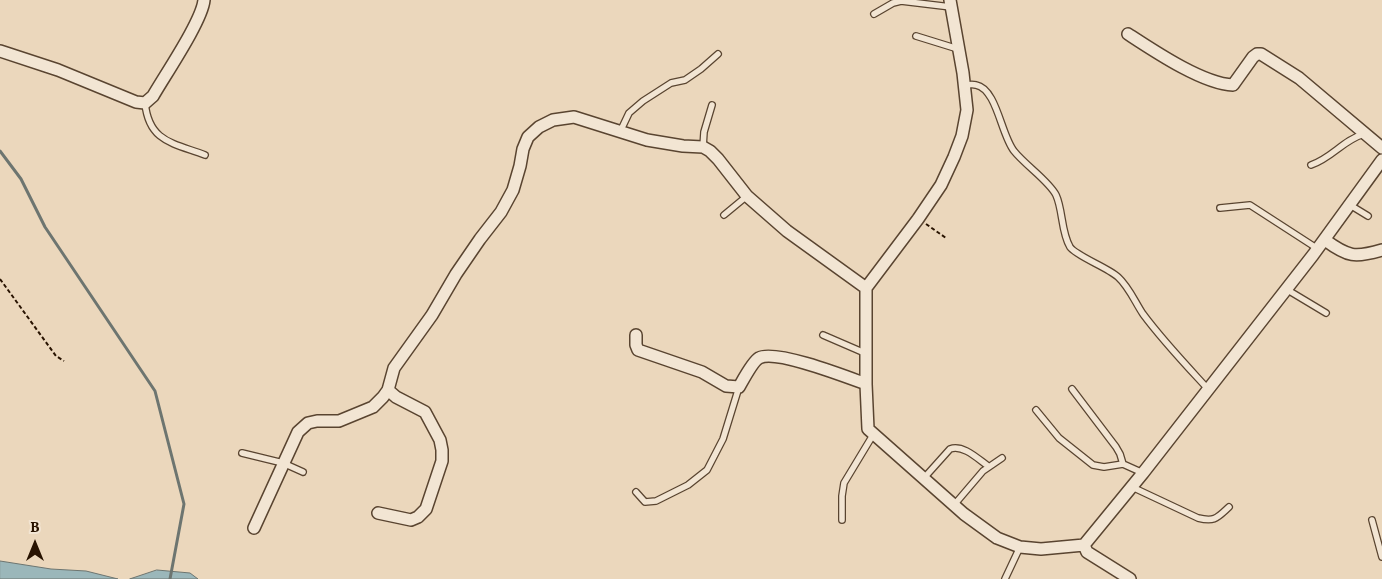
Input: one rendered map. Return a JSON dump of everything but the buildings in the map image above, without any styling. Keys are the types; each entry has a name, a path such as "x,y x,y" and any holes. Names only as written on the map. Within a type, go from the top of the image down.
{"street":[{"path":"0,51 58,70 136,102 145,103 153,96 191,32 204,0"},
{"path":"950,3 967,110 962,136 941,185 866,288 868,429 964,514 997,538 1020,547 1041,549 1084,545 1144,473 1321,244 1382,160"},
{"path":"1128,34 1192,72 1224,84 1233,85 1253,57 1261,54 1299,78 1382,148"},
{"path":"254,528 298,432 308,423 339,421 373,406 388,390 394,368 432,315 456,274 480,239 501,212 513,190 523,149 528,137 539,127 553,120 574,117 647,140 683,146 704,147 718,159 747,196 787,231 866,288"},
{"path":"1321,244 1356,256 1382,250"},
{"path":"636,335 638,350 702,372 726,386 739,387 760,357 797,361 866,384"},
{"path":"378,513 411,520 418,517 426,509 442,462 440,440 425,412 396,397 388,390"},
{"path":"1084,545 1087,552 1130,579"}],"lane":[{"path":"874,14 893,3 901,1 950,3"},
{"path":"916,36 958,50"},
{"path":"620,132 629,113 644,100 671,82 685,80 718,54"},
{"path":"964,85 976,85 984,88 997,110 1004,133 1013,150 1056,196 1067,240 1071,248 1120,278 1143,314 1208,389"},
{"path":"145,103 146,116 152,129 161,138 205,155"},
{"path":"704,147 704,132 712,105"},
{"path":"1311,165 1330,156 1350,139 1366,134"},
{"path":"724,216 747,196"},
{"path":"1220,208 1250,205 1321,244"},
{"path":"1350,205 1368,216"},
{"path":"1286,289 1326,313"},
{"path":"823,335 866,354"},
{"path":"636,492 645,502 656,501 688,485 707,470 723,438 739,387"},
{"path":"1072,388 1120,454 1123,464"},
{"path":"1036,410 1059,438 1092,465 1123,464 1144,473"},
{"path":"842,520 844,483 873,435"},
{"path":"924,478 950,449 955,447 961,448 988,466"},
{"path":"242,453 283,462 303,472"},
{"path":"954,505 988,466 1002,458"},
{"path":"1132,487 1208,521 1216,519 1229,508"},
{"path":"1372,520 1382,557"},
{"path":"1005,579 1020,547"}],"path":[{"path":"918,219 946,238"},
{"path":"0,278 56,356 64,361"}],"water":[{"path":"0,561 51,569 86,571 118,579 0,579"},
{"path":"157,570 190,573 198,579 130,579"}],"waterway":[{"path":"0,151 21,179 45,227 155,391 184,504 170,579"}]}
